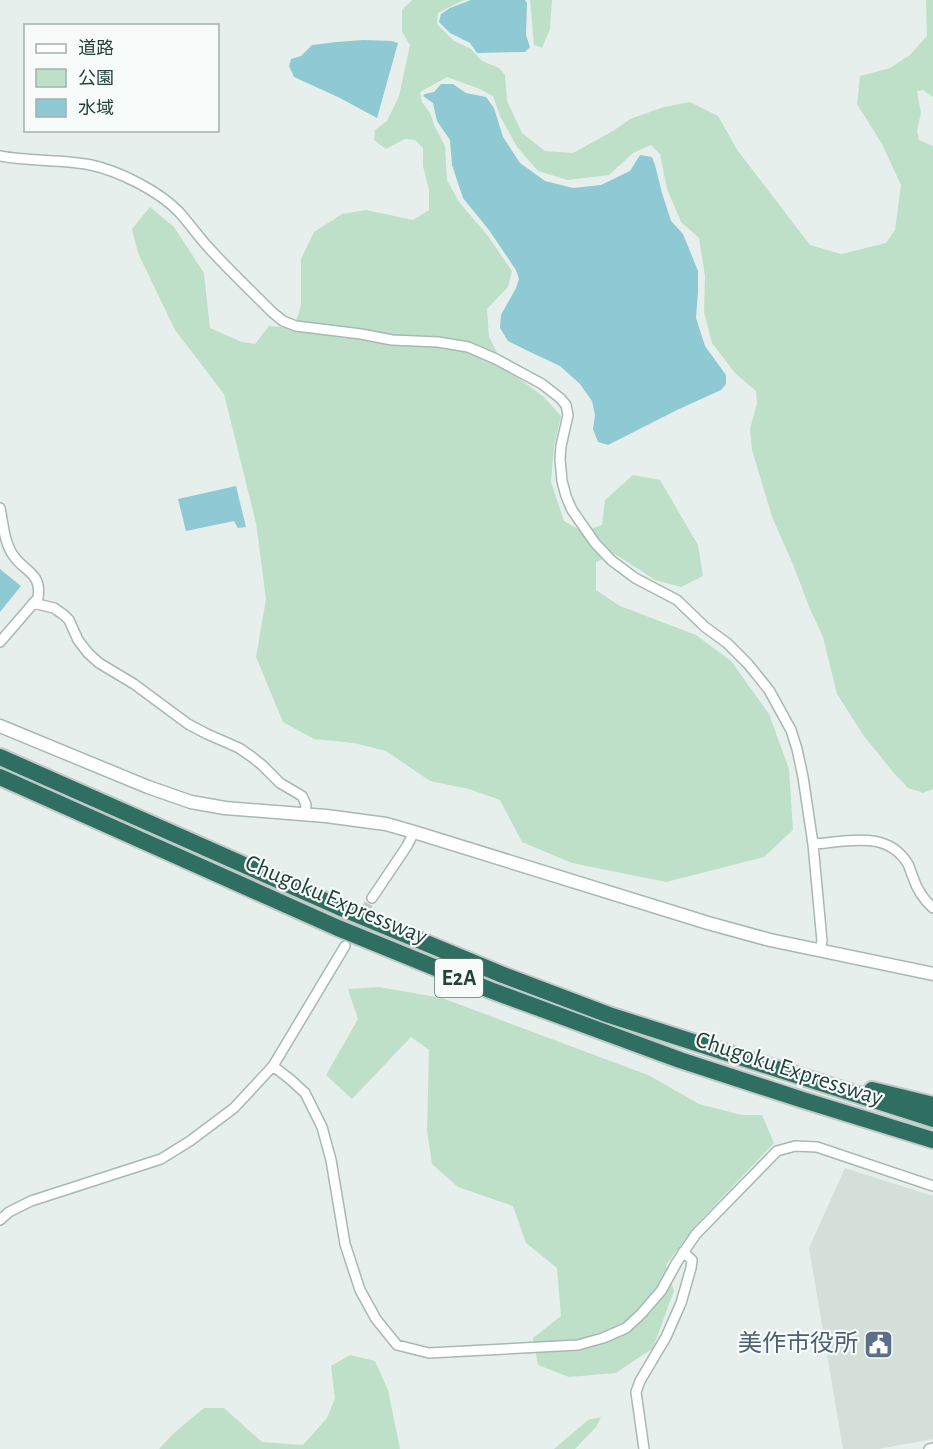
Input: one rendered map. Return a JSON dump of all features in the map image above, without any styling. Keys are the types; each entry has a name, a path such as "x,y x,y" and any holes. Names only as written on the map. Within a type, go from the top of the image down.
{"highway":[{"name":"Chugoku Expressway","path":"0,757 328,902 503,975 714,1050 933,1119"},
{"name":"Chugoku Expressway","path":"0,777 338,928 490,990 680,1060 933,1140"},
{"path":"714,1050 933,1105"},
{"path":"834,1110 858,1128 933,1151"}],"street":[{"path":"0,156 18,160 91,165 135,181 178,211 213,253 282,321 296,326 392,340 438,342 468,347 542,384 560,398 566,405 568,415 561,446 562,481 572,510 595,543 611,560 635,578 677,600 705,627 728,643 769,690 791,730 803,777 813,844 822,941 820,950"},
{"path":"0,508 8,544 13,555 38,580 39,589 38,598 0,642"},
{"path":"33,603 54,608 64,615 69,620 78,640 99,663 134,684 188,723 239,748 252,757 280,783 302,796 306,805 305,814"},
{"path":"0,726 148,787 191,802 225,808 305,814 386,824 708,923 770,940 933,974"},
{"path":"372,898 414,832"},
{"path":"813,844 862,838 884,843 898,852 908,864 916,886 924,900 933,908"},
{"path":"0,1220 9,1212 31,1201 161,1159 190,1141 234,1108 273,1066 345,946"},
{"path":"273,1066 305,1093 322,1128 331,1160 345,1244 360,1290 376,1319 397,1345 429,1353 578,1345 626,1328 661,1291 696,1234 777,1151 795,1146 818,1147 933,1186"},
{"path":"645,1449 636,1392 666,1337 681,1302 692,1260 683,1252"}],"shaded area":[{"name":"美作市役所","path":"845,1168 933,1196 933,1439 879,1449 843,1449 809,1248"}],"green space":[{"path":"412,0 464,0 438,13 437,24 454,41 471,49 482,61 499,68 505,75 507,101 522,133 545,151 573,153 630,119 664,107 690,102 718,116 738,151 810,245 841,254 886,243 895,230 901,185 882,144 857,104 860,76 890,68 910,55 927,36 926,0 933,0 933,97 923,90 917,91 921,113 917,131 919,140 933,146 933,789 923,793 908,788 864,736 837,694 823,637 772,517 752,450 750,429 757,404 756,391 735,373 712,343 704,312 705,276 699,238 681,222 667,189 660,154 651,145 633,153 609,175 568,180 538,171 517,147 500,116 493,96 447,77 420,92 422,102 430,113 445,146 447,180 459,202 488,236 512,271 508,287 487,309 489,337 505,368 544,397 561,416 554,447 551,482 564,521 583,532 602,525 605,500 633,475 660,480 698,545 703,576 681,587 655,580 615,554 596,562 596,590 620,606 696,635 731,661 769,714 789,769 793,830 764,857 666,882 572,863 522,842 500,800 469,789 430,781 386,751 354,743 314,739 283,722 256,657 266,599 256,523 224,394 175,330 138,253 132,229 150,207 174,227 204,273 210,328 242,342 255,344 269,326 294,328 301,305 301,259 314,232 342,214 366,210 413,220 429,210 429,190 423,166 423,148 415,140 405,139 386,149 374,140 375,130 387,121 399,96 410,45 402,32 402,10"},
{"path":"530,0 552,0 550,29 542,48 534,45"},
{"path":"379,987 442,998 648,1075 699,1104 742,1115 762,1115 774,1143 697,1224 666,1265 674,1291 653,1348 616,1373 569,1377 538,1365 533,1338 561,1316 557,1268 526,1243 513,1206 458,1187 432,1164 427,1131 429,1050 411,1037 352,1099 326,1075 358,1019 348,989"},
{"path":"350,1355 375,1361 388,1390 400,1449 159,1449 204,1408 224,1408 262,1442 303,1445 327,1418 335,1398 331,1366"},
{"path":"601,1417 596,1427 575,1449 554,1449 588,1420"}],"water":[{"path":"471,0 525,0 527,3 526,35 530,47 525,52 477,53 470,43 450,33 439,22 441,14"},
{"path":"363,40 398,43 377,118 294,77 289,66 291,59 301,56 312,45"},
{"path":"441,84 453,84 466,93 486,97 494,108 503,137 520,163 545,181 573,188 601,185 630,171 640,155 652,157 671,221 683,234 698,271 696,318 705,346 726,375 726,384 721,390 608,445 598,442 593,429 595,415 592,401 580,384 560,366 508,341 500,328 501,315 519,279 516,270 489,230 463,198 452,165 450,140 437,121 433,103 423,96 434,92"},
{"path":"236,486 246,527 238,528 234,521 186,531 178,499"},
{"path":"0,569 21,586 0,612"}],"tunnel":[{"path":"351,935 372,898"}],"place":[{"name":"美作市役所","path":"879,1344"}]}
